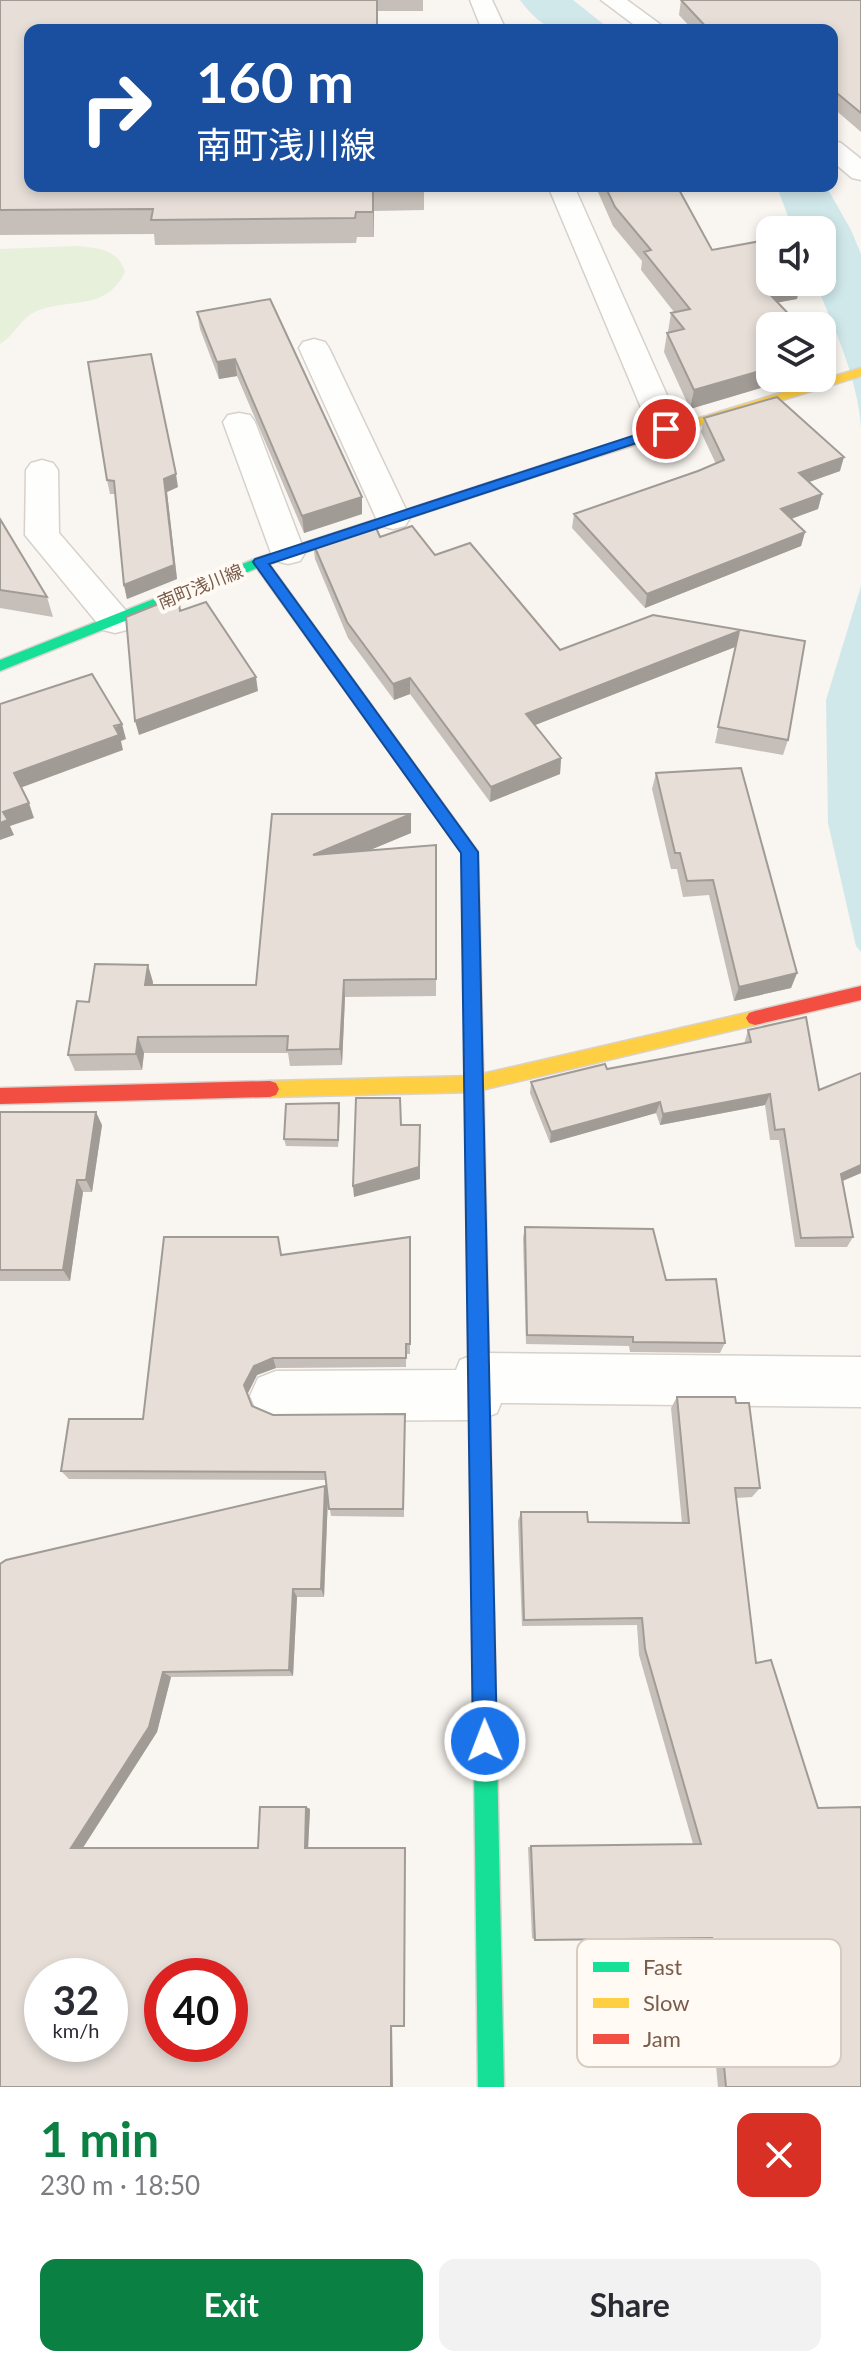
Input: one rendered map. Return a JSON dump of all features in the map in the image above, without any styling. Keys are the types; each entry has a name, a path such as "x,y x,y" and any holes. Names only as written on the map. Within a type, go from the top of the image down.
{"street":[{"path":"481,0 491,24"},
{"path":"612,0 647,24"},
{"path":"838,153 861,172"},
{"path":"564,192 666,429"},
{"path":"314,348 393,518"},
{"name":"南町浅川線","path":"0,666 274,557 666,429 861,372"},
{"path":"239,422 274,557 470,852 491,2087"},
{"path":"42,470 42,535 115,621"},
{"path":"0,1096 473,1084 856,994"},
{"path":"276,1396 479,1386 861,1382"}],"green space":[{"path":"77,246 100,249 118,259 125,272 117,285 98,298 31,314 0,344 0,249"}],"water":[{"path":"520,0 573,0 603,24 544,24"},
{"path":"779,192 829,192 861,254 861,428 855,391 836,333 836,312 827,312 821,296 836,296 836,216 788,216"},
{"path":"861,586 861,952 856,946 828,823 826,700"}],"building":[{"path":"0,0 377,0 377,24 24,24 24,192 373,192 373,212 356,212 355,218 151,220 153,209 0,210"},
{"path":"681,0 861,0 861,113 838,94 838,24 703,24"},
{"path":"608,192 680,192 712,250 756,242 756,296 772,296 787,312 756,312 756,372 694,390 667,333 684,329 671,313 690,309 644,252 651,250 615,207"},
{"path":"270,299 362,497 302,516 235,359 217,362 197,312"},
{"path":"151,354 176,474 164,479 174,565 124,585 114,481 107,480 88,362"},
{"path":"777,397 844,457 799,473 822,494 781,509 805,532 647,594 574,514 724,460 704,418"},
{"path":"0,519 47,597 0,590"},
{"path":"374,523 380,537 412,526 435,555 470,543 560,650 653,615 805,641 788,740 718,727 739,631 526,714 561,758 491,787 410,678 393,684 347,622 313,543"},
{"path":"178,596 180,611 206,602 256,677 135,721 126,617"},
{"path":"92,674 122,724 114,726 119,735 14,773 29,803 3,812 8,820 0,823 0,704"},
{"path":"741,768 797,973 739,987 713,880 687,881 680,853 675,853 656,773"},
{"path":"272,814 411,814 313,855 436,845 436,979 344,980 340,1049 287,1050 288,1036 138,1037 136,1054 68,1055 77,1001 89,1002 95,964 148,965 145,985 256,985"},
{"path":"806,1017 819,1090 861,1073 861,1165 841,1174 853,1237 801,1238 784,1129 775,1130 770,1094 663,1114 660,1102 551,1132 531,1082 605,1064 607,1069 751,1042 748,1030"},
{"path":"356,1098 400,1098 401,1125 420,1125 419,1167 353,1186"},
{"path":"339,1103 338,1140 284,1139 286,1104"},
{"path":"0,1112 96,1112 86,1180 77,1180 63,1270 0,1270"},
{"path":"525,1227 653,1229 666,1280 716,1279 725,1343 633,1342 633,1337 527,1335"},
{"path":"164,1237 278,1237 281,1255 410,1237 410,1344 406,1344 406,1358 273,1358 254,1366 244,1385 252,1406 273,1415 405,1414 403,1509 329,1509 325,1472 61,1471 69,1419 143,1419"},
{"path":"677,1397 735,1397 736,1403 749,1403 760,1488 735,1488 756,1663 771,1660 818,1808 861,1807 861,2087 726,2087 724,2067 841,2067 841,1939 535,1940 531,1846 701,1844 645,1649 642,1618 524,1620 521,1512 587,1512 588,1522 689,1523"},
{"path":"325,1486 321,1589 293,1589 289,1670 163,1672 149,1727 71,1848 258,1848 260,1807 306,1807 305,1848 405,1848 404,2026 391,2026 391,2087 0,2087 0,1564 6,1560"}],"traffic: fast":[{"path":"0,666 260,562 574,459"},
{"path":"260,562 470,852 474,1065"},
{"path":"483,1612 491,2087"}],"traffic: slow":[{"path":"574,459 861,372"},
{"path":"270,1089 473,1084 755,1018"}],"traffic: jam":[{"path":"755,1018 861,993"},
{"path":"474,1065 483,1612"},
{"path":"0,1096 270,1089"}],"route":[{"path":"485,1741 470,852 260,562 666,429"}]}
